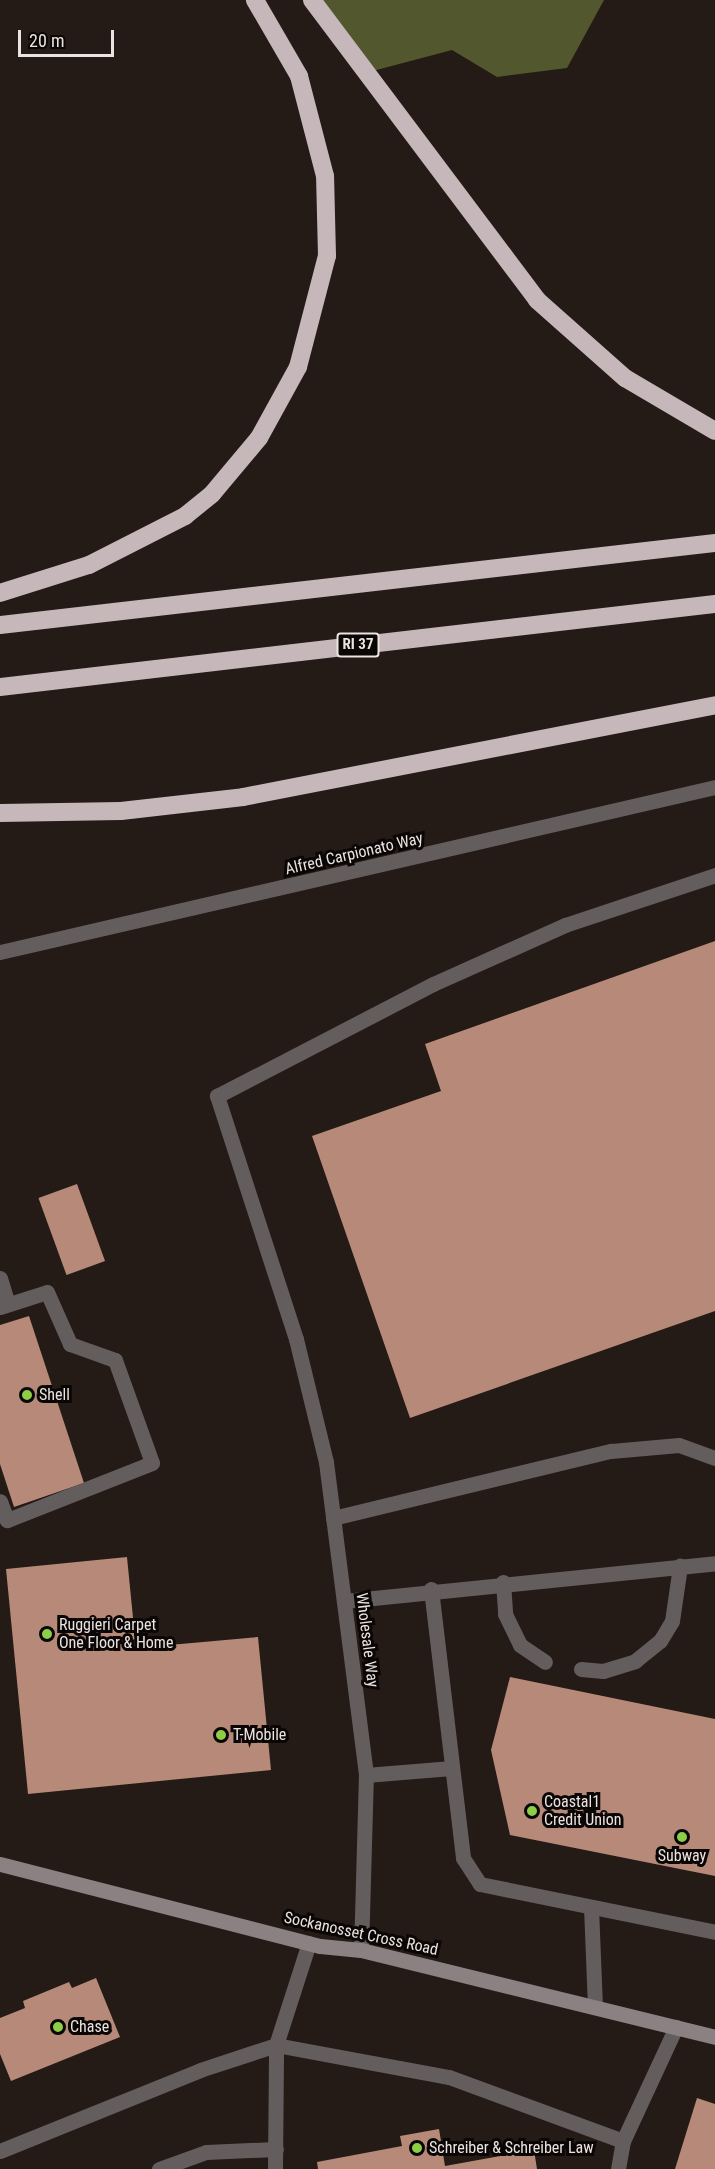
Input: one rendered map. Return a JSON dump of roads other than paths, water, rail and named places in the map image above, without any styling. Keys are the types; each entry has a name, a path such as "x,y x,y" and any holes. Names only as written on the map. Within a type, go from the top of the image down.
{"highway":[{"path":"0,593 89,565 185,516 212,494 259,438 298,367 327,256 325,176 299,76 255,0"},
{"path":"312,0 543,307 625,378 715,431"},
{"path":"0,624 715,543"},
{"name":"RI 37","path":"0,687 715,604"},
{"path":"0,813 121,811 243,797 715,705"}],"street":[{"name":"Alfred Carpionato Way","path":"0,952 715,787"},
{"name":"Wholesale Way","path":"361,1950 366,1774 326,1462 296,1339 217,1096 433,984 565,925 715,875"},
{"path":"0,1278 4,1306 47,1292 70,1344 115,1360 152,1463 7,1520 0,1501"},
{"path":"333,1518 611,1451 679,1445 715,1458"},
{"path":"344,1601 407,1591 715,1563"},
{"path":"581,1669 603,1671 635,1661 660,1641 672,1621 680,1566"},
{"path":"503,1582 505,1614 520,1645 545,1662"},
{"path":"431,1589 463,1858 480,1884 715,1932"},
{"path":"366,1774 452,1768"},
{"name":"Sockanosset Cross Road","path":"0,1864 309,1943 361,1950 715,2037"},
{"path":"591,1907 595,2007"},
{"path":"275,2169 276,2045 309,1943"},
{"path":"618,2169 623,2141 676,2027"},
{"path":"0,2151 200,2070 276,2045 449,2077 623,2141"},
{"path":"159,2169 206,2152 276,2148"}],"place":[{"name":"Shell","path":"27,1395"},
{"name":"Ruggieri Carpet One Floor & Home","path":"47,1634"},
{"name":"T-Mobile","path":"221,1735"},
{"name":"Coastal1 Credit Union","path":"532,1811"},
{"name":"Subway","path":"682,1837"},
{"name":"Chase","path":"58,2027"},
{"name":"Schreiber & Schreiber Law","path":"417,2148"}]}
